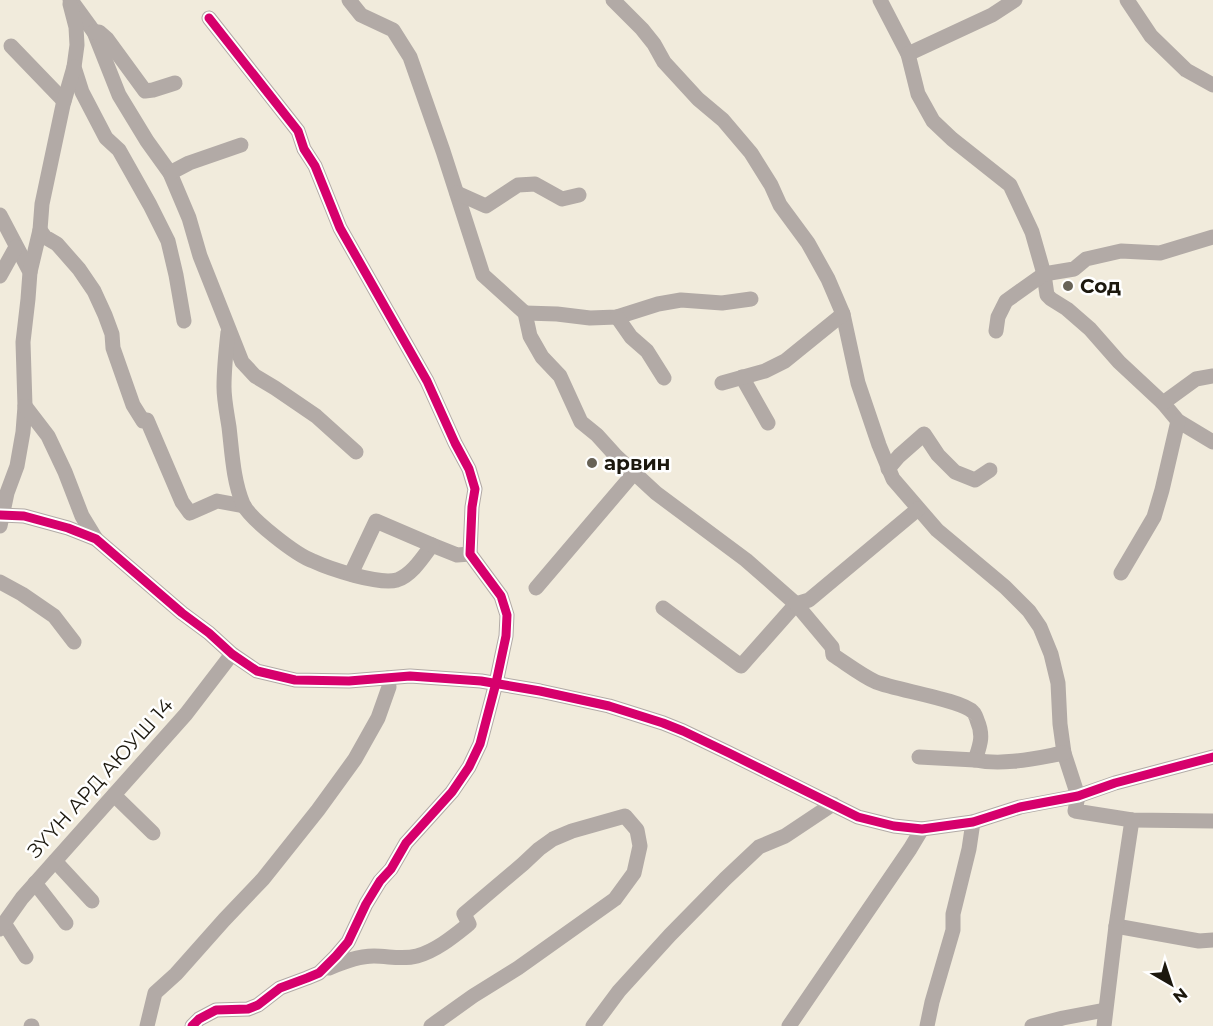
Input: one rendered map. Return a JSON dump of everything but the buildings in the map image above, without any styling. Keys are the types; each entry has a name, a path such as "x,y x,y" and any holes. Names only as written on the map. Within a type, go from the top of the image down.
{"street":[{"path":"70,0 94,32 119,95 170,173 242,362 255,376 316,416 356,452"},
{"path":"70,0 77,45 42,204 40,230 30,272 24,342 24,432 17,466 1,519 24,516 68,528 96,539"},
{"path":"349,0 361,15 393,30 410,57 483,275 525,313 530,336 542,357 560,376 581,422 656,493 746,560 796,604 832,647 833,655 877,682 960,704 974,712 981,728 981,740 975,760"},
{"path":"612,0 642,29 664,62 698,99 723,120 751,153 771,184 780,205 808,243 828,279 843,314 858,383 893,479 937,530 1005,587 1029,611 1040,627 1051,654 1058,683 1064,753 1078,796 1075,811 1132,820 1213,821"},
{"path":"879,0 908,54 918,94 933,121 1010,185 1032,232 1044,274 1047,295 1083,322 1178,421 1213,442"},
{"path":"908,54 992,15 1015,0"},
{"path":"1126,0 1151,36 1186,70 1213,85"},
{"path":"209,18 298,131 340,228 427,381 469,469 475,489 470,554 501,596 507,615 506,636 496,683 480,744 469,767 452,792 406,843 392,869 380,881 366,904 348,942 319,973"},
{"path":"94,32 99,32 107,39 145,91 175,83"},
{"path":"11,46 64,101"},
{"path":"74,67 93,115 106,138 119,150 168,241 177,275 184,321"},
{"path":"170,173 189,163 241,145"},
{"path":"457,193 486,206 518,185 535,184 562,199 579,195"},
{"path":"0,215 30,272"},
{"path":"40,230 45,237 57,244 79,269 94,291 112,334 113,348 133,405 143,421 147,420 178,493 190,513 217,501 244,506"},
{"path":"996,331 998,317 1006,301 1044,274 1074,269 1086,260 1121,251 1160,253 1213,237"},
{"path":"0,276 16,247"},
{"path":"525,313 590,318 617,316 657,304 681,300 722,303 752,298"},
{"path":"722,383 765,370 785,361 843,314"},
{"path":"617,316 631,337 647,351 664,378"},
{"path":"228,329 224,388 234,468 244,506 259,522 283,543 311,561 351,574 384,580 399,579 408,573 432,545"},
{"path":"1163,403 1196,380 1213,376"},
{"path":"742,377 768,423"},
{"path":"25,406 54,447 82,516 96,539 232,654 257,671 295,680 349,681 410,676 496,683 609,706 663,723 858,817 894,826 922,829 973,822 1020,807 1078,796 1115,783 1213,757"},
{"path":"1121,573 1154,516 1178,421"},
{"path":"888,469 924,434 938,455 955,472 975,480 990,470"},
{"path":"536,588 634,473"},
{"path":"663,608 741,666 796,604 809,600 918,509"},
{"path":"351,574 376,521 457,555 470,554"},
{"path":"0,582 54,616 74,642"},
{"name":"ЗҮҮН АРД АЮУШ 14","path":"2,926 35,883 186,714 232,654"},
{"path":"147,1026 155,993 176,974 263,879 355,759 382,710 388,678"},
{"path":"919,757 984,762 1064,753"},
{"path":"114,795 153,833"},
{"path":"593,1026 619,991 663,943 759,847 785,836 833,804"},
{"path":"192,1026 199,1019 216,1010 248,1009 258,1005 280,988 346,960 373,956 398,959 418,956 448,941 469,924 464,914 553,839 572,831 625,816 637,830 640,846 634,873 615,898 518,968 431,1026"},
{"path":"1104,1026 1132,820"},
{"path":"927,1026 953,930 953,914 969,849 973,822"},
{"path":"789,1026 922,829"},
{"path":"55,861 92,900"},
{"path":"35,883 66,923"},
{"path":"2,926 26,957"},
{"path":"1116,926 1199,941 1213,940"},
{"path":"1032,1026 1105,1010"}],"cycle path":[{"path":"192,1026 199,1019 216,1010 248,1009 258,1005 280,988 319,973 348,942 366,904 406,843 452,792 469,767 480,744 496,683 506,636 507,615 501,596 470,554 475,489 469,469 427,381 340,228 298,131 209,18"},
{"path":"0,515 24,516 68,528 96,539 232,654 257,671 295,680 349,681 410,676 481,681 609,706 683,731 858,817 894,826 922,829 973,822 1020,807 1078,796 1115,783 1213,757"}],"place":[{"name":"Сод","path":"1068,286"},
{"name":"арвин","path":"592,463"}]}
